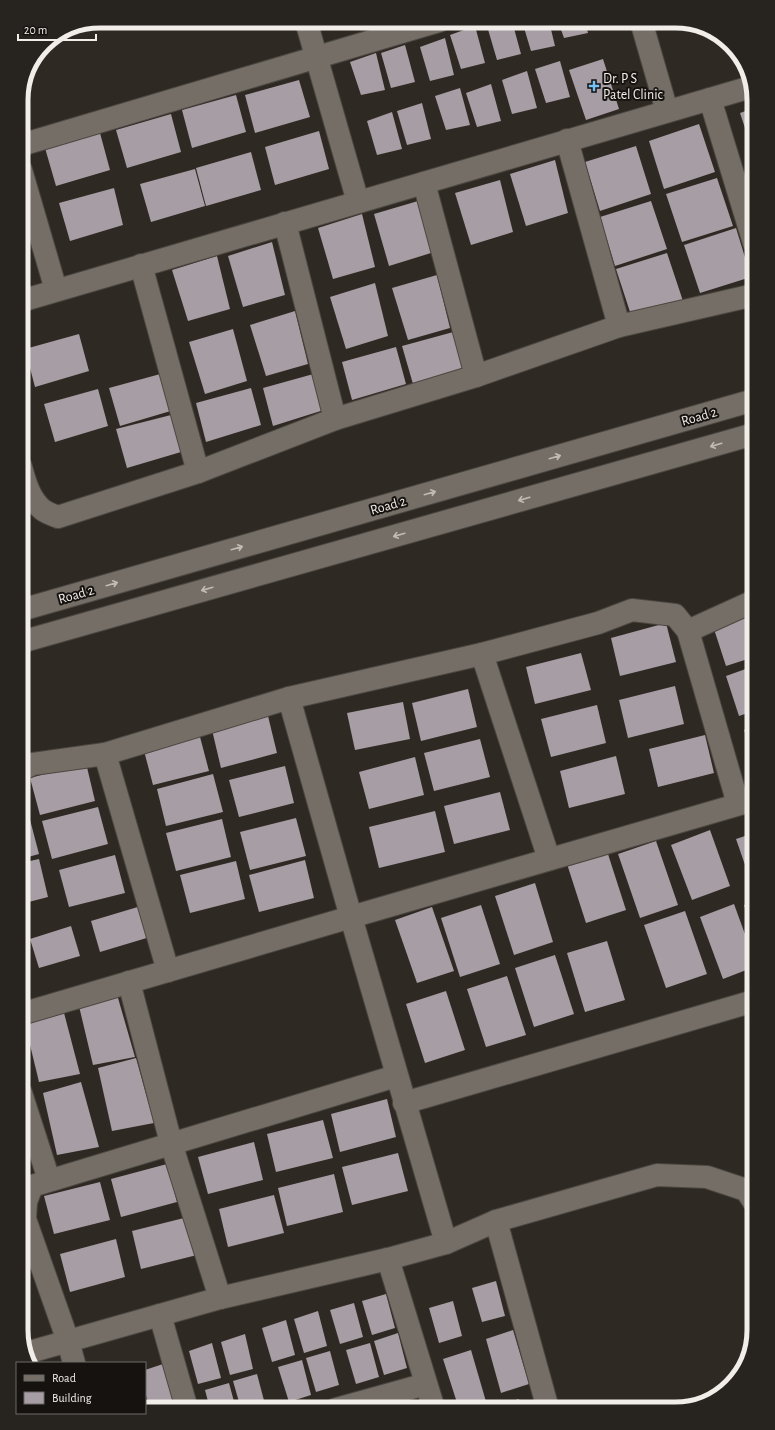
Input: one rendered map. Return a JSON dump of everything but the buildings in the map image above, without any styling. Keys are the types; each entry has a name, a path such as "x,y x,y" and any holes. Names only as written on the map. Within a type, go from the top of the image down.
{"street":[{"path":"308,28 358,202"},
{"path":"28,143 416,28"},
{"path":"643,28 667,112"},
{"path":"28,299 746,88"},
{"path":"710,99 747,220"},
{"path":"567,140 619,326"},
{"path":"424,183 476,376"},
{"path":"28,194 56,290"},
{"path":"285,223 335,419"},
{"path":"141,265 198,472"},
{"path":"28,490 32,498 43,510 58,517 198,472 335,419 476,376 619,326 747,296"},
{"name":"Road 2","path":"28,608 747,402"},
{"path":"28,640 747,436"},
{"path":"688,630 747,604"},
{"path":"28,766 33,764 105,754 289,698 482,654 598,623 632,610 675,615 688,630 746,802 28,1012"},
{"path":"482,654 549,859"},
{"path":"289,698 396,1076 446,1242"},
{"path":"105,754 168,971"},
{"path":"129,982 171,1143 220,1298"},
{"path":"404,1103 747,1003"},
{"path":"28,1197 32,1186 49,1180 396,1076"},
{"path":"28,1115 49,1180"},
{"path":"31,1352 220,1298 388,1258 446,1242 496,1221 658,1175 706,1177 747,1192"},
{"path":"496,1221 546,1402"},
{"path":"28,1228 68,1341 74,1362"},
{"path":"388,1258 432,1402"},
{"path":"160,1315 185,1402"},
{"path":"361,1402 426,1384"}],"place":[{"name":"Dr. P S Patel Clinic","path":"594,86"}]}
